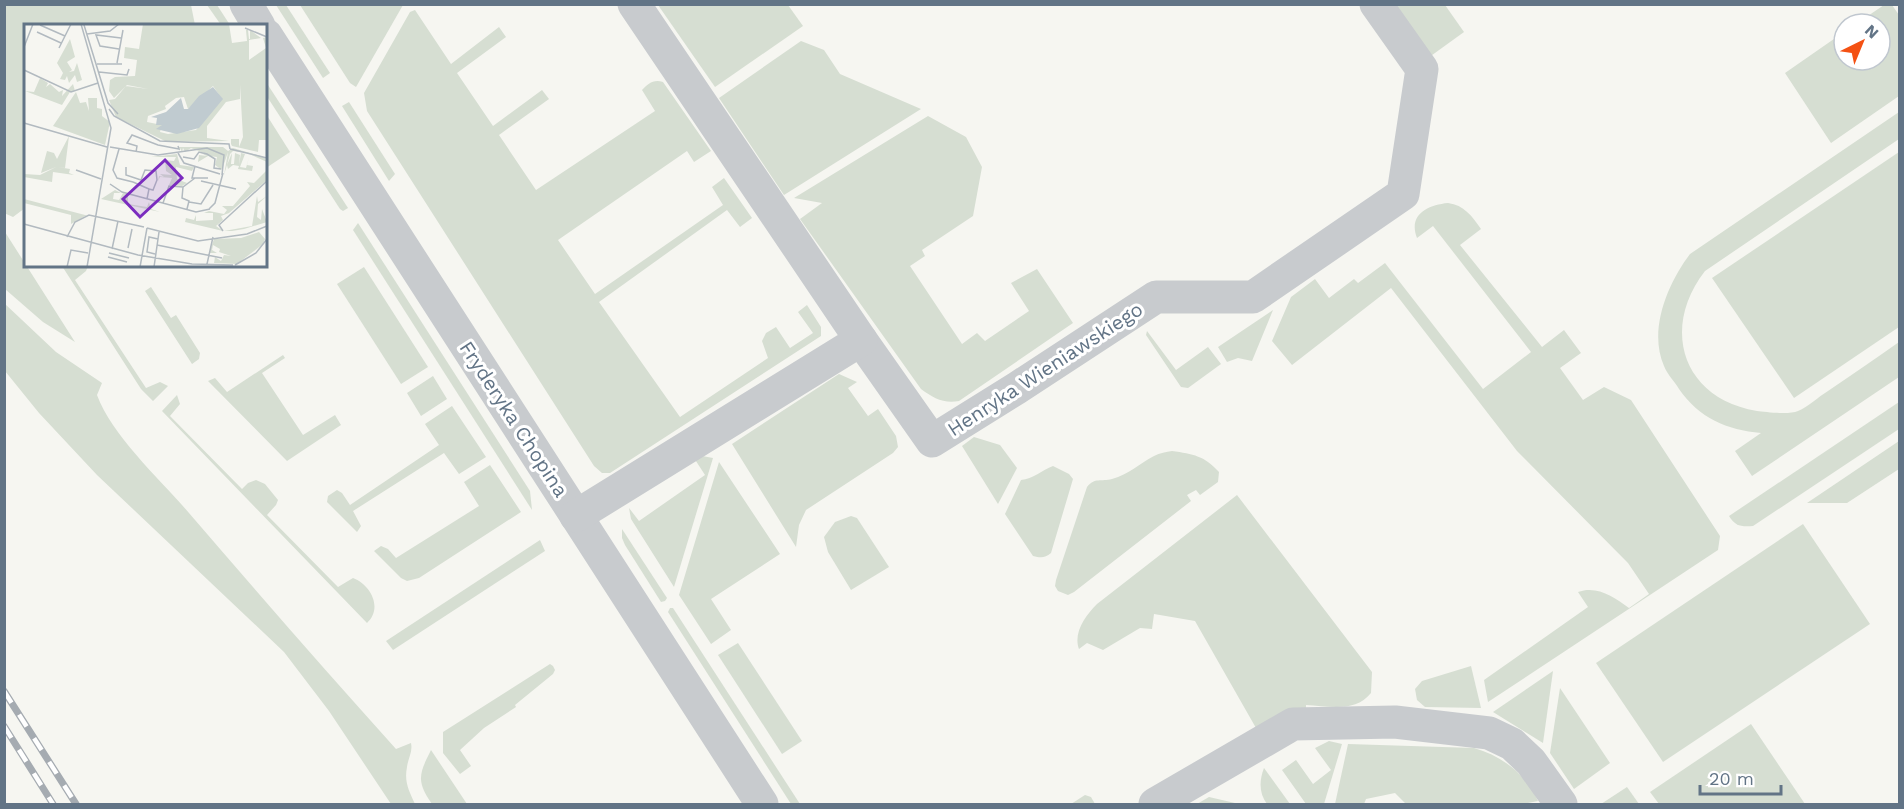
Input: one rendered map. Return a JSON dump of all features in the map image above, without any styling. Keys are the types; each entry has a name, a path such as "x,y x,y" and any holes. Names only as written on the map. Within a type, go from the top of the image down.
{"street":[{"path":"246,4 259,24"},
{"name":"Henryka Wieniawskiego","path":"633,4 932,441 1156,297 1253,297 1403,194 1422,69 1376,4"},
{"name":"Fryderyka Chopina","path":"267,37 762,804"},
{"path":"576,516 861,340"},
{"path":"1155,804 1293,724 1395,722 1489,733 1512,744 1531,762 1561,804"}],"shaded area":[{"path":"4,5 191,5 195,24 24,24 24,209 13,217 4,213"},
{"path":"207,5 217,5 229,24 220,24"},
{"path":"276,5 286,5 330,73 323,78"},
{"path":"300,5 403,5 356,87 350,83"},
{"path":"658,5 788,5 803,26 715,87"},
{"path":"1387,5 1445,5 1464,32 1428,58"},
{"path":"1884,5 1892,5 1899,15 1899,96 1831,143 1785,73 1832,40 1832,72 1892,72 1892,12 1874,12"},
{"path":"415,10 451,64 499,27 506,37 457,73 493,126 542,90 549,99 499,135 536,190 655,111 642,90 654,82 663,82 711,151 694,162 687,151 558,240 595,294 723,205 712,187 724,178 752,218 740,227 727,210 599,302 680,417 768,358 762,341 766,333 776,327 790,348 813,333 798,312 807,305 821,327 821,336 610,473 602,473 594,466 367,111 364,93 410,12"},
{"path":"801,41 824,50 840,74 921,109 784,195 719,98"},
{"path":"267,84 348,208 343,211 267,97"},
{"path":"349,102 395,174 389,181 342,106"},
{"path":"1899,112 1899,139 1705,271 1691,293 1684,316 1682,338 1686,358 1696,377 1711,392 1732,404 1757,411 1789,413 1802,409 1899,342 1899,377 1752,476 1735,451 1761,433 1737,429 1705,415 1687,399 1665,369 1658,337 1659,322 1668,293 1690,254"},
{"path":"267,116 290,152 267,167"},
{"path":"928,116 966,137 982,167 973,216 922,250 925,256 910,266 962,344 977,333 985,341 1029,311 1011,283 1037,269 1073,323 959,401 954,402 939,400 921,389 800,219 822,203 794,198"},
{"path":"1899,152 1899,327 1794,398 1712,278"},
{"path":"1448,203 1463,209 1481,229 1460,245 1542,347 1564,330 1581,353 1560,368 1583,400 1604,387 1631,400 1720,536 1718,550 1488,702 1484,680 1588,607 1578,592 1599,591 1629,608 1649,594 1628,563 1517,451 1391,288 1292,365 1272,341 1291,297 1315,279 1329,298 1354,279 1358,283 1385,263 1483,389 1531,352 1433,226 1417,238 1415,223 1417,217 1433,206"},
{"path":"358,223 530,491 532,510 353,230"},
{"path":"5,232 24,262 24,267 27,267 75,342 43,322 5,289"},
{"path":"63,267 88,267 75,280 146,388 160,382 168,386 153,401 141,389"},
{"path":"364,267 428,367 401,384 337,284"},
{"path":"151,287 171,318 176,315 200,353 199,359 192,364 145,291"},
{"path":"4,303 56,352 102,383 97,395 104,410 138,457 396,749 411,743 406,777 415,804 391,804 329,711 284,652 97,475 39,413 5,371"},
{"path":"1273,310 1252,361 1238,358 1227,362 1218,347"},
{"path":"1147,331 1176,370 1208,347 1221,364 1188,388 1181,387 1146,335"},
{"path":"283,355 285,358 262,373 303,435 335,415 341,425 287,461 208,381 215,378 227,392"},
{"path":"839,374 857,382 848,388 868,416 878,409 896,436 898,447 893,453 806,510 799,525 796,547 732,444"},
{"path":"433,376 447,399 421,416 407,393"},
{"path":"177,395 180,404 170,416 242,489 248,483 256,480 265,484 278,500 267,515 338,587 353,578 370,591 374,611 367,623 162,411"},
{"path":"1899,402 1899,429 1753,526 1739,525 1731,519 1729,516"},
{"path":"452,406 486,457 459,474 444,453 353,511 361,526 357,532 327,502 328,496 337,490 342,493 350,505 439,445 425,424"},
{"path":"974,437 1000,445 1017,468 998,504 962,446"},
{"path":"1899,441 1899,469 1847,503 1807,503"},
{"path":"1172,451 1192,455 1209,462 1219,472 1218,482 1200,495 1196,490 1187,495 1191,501 1074,592 1068,595 1058,591 1055,586 1056,580 1087,487 1096,481 1118,477 1154,456"},
{"path":"697,455 713,458 674,587 631,519 629,508 639,521 705,475 694,458"},
{"path":"719,462 780,554 711,599 731,630 711,644 679,595"},
{"path":"490,465 521,512 419,578 407,581 401,578 374,551 381,546 388,549 396,558 479,506 464,482"},
{"path":"1053,466 1069,474 1073,479 1051,553 1045,557 1036,557 1033,556 1005,514 1021,480"},
{"path":"1237,495 1372,672 1371,693 1365,699 1341,707 1306,705 1306,712 1256,728 1195,621 1154,614 1152,629 1140,628 1103,650 1087,643 1079,649 1078,637 1081,625 1097,604"},
{"path":"851,516 857,518 889,567 851,590 828,552 824,537 835,522"},
{"path":"1803,524 1870,624 1663,762 1596,663"},
{"path":"622,529 667,598 665,601 661,602 625,545"},
{"path":"540,540 545,551 393,650 386,641"},
{"path":"670,608 673,608 800,804 791,804 668,612"},
{"path":"738,643 802,741 782,754 718,655"},
{"path":"550,664 555,670 553,674 515,705 516,707 484,728 460,750 471,766 460,774 443,753 443,732"},
{"path":"1471,666 1481,708 1425,707 1417,700 1415,689 1422,681"},
{"path":"1553,671 1543,743 1493,712"},
{"path":"1560,688 1610,763 1574,789 1550,753"},
{"path":"1751,724 1805,804 1659,804 1650,792"},
{"path":"1329,741 1342,744 1324,804 1306,804 1282,770 1296,760 1313,784 1331,770 1315,748"},
{"path":"1348,744 1474,748 1484,751 1503,761 1520,774 1538,801 1523,804 1406,804 1395,793 1366,799 1364,804 1335,804"},
{"path":"431,750 467,804 432,804 421,783 424,765"},
{"path":"1264,768 1290,804 1267,804 1262,796 1261,787"},
{"path":"1627,787 1639,804 1601,804"},
{"path":"1085,795 1091,797 1095,804 1071,804"},
{"path":"1209,797 1235,803 1236,804 1197,804"}],"railway":[{"path":"4,691 76,804"},
{"path":"4,726 53,804"}]}
